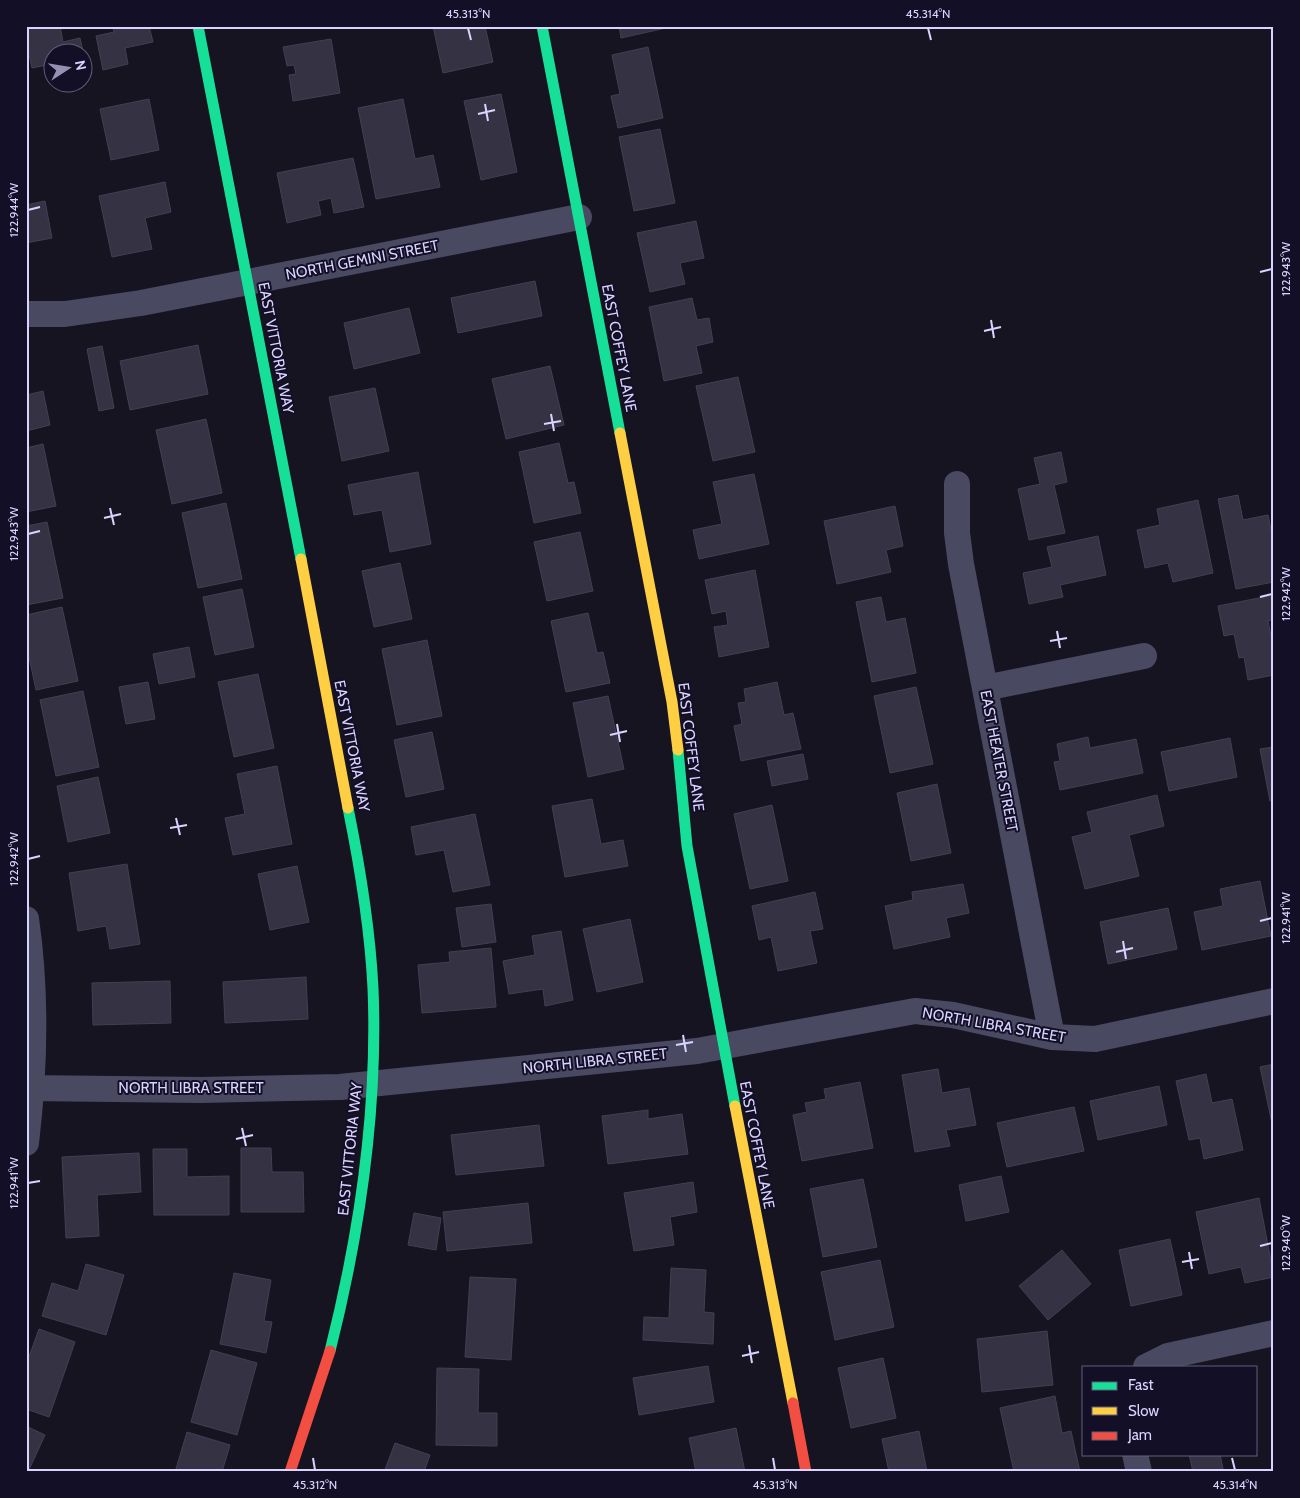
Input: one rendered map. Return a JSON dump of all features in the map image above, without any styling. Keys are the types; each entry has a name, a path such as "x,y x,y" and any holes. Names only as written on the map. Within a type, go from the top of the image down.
{"street":[{"name":"EAST VITTORIA WAY","path":"198,26 355,842 366,916 373,988 372,1083 364,1179 352,1260 334,1335 315,1400 290,1472"},
{"name":"EAST COFFEY LANE","path":"542,26 672,702 687,846 723,1047 806,1472"},
{"name":"NORTH GEMINI STREET","path":"26,314 65,314 141,303 578,217"},
{"name":"EAST HEATER STREET","path":"957,484 957,533 960,556 1052,1037"},
{"path":"985,688 1144,656"},
{"path":"26,919 33,976 26,1143"},
{"name":"NORTH LIBRA STREET","path":"29,1088 212,1089 340,1087 723,1047 915,1011 953,1015 1052,1037 1095,1039 1274,1000"},
{"path":"1148,1366 1168,1356 1274,1333"},
{"path":"1135,1456 1138,1472"}],"building":[{"path":"26,26 60,26 63,42 42,42 42,66 32,68 26,41"},
{"path":"113,26 149,26 153,42 125,48 128,64 103,70 96,36 114,32"},
{"path":"433,26 485,26 493,62 443,73"},
{"path":"619,26 665,26 666,28 621,38"},
{"path":"80,38 81,42 63,42"},
{"path":"331,39 340,93 293,101 289,75 296,74 294,65 287,66 283,47"},
{"path":"648,47 663,118 618,128 611,96 620,94 612,55"},
{"path":"501,94 517,172 481,180 464,101"},
{"path":"149,99 159,150 111,160 100,109"},
{"path":"403,99 415,159 433,155 440,187 376,199 358,108"},
{"path":"660,129 675,203 634,211 619,137"},
{"path":"353,158 364,207 334,213 331,198 318,201 321,215 287,223 277,173"},
{"path":"165,182 171,212 145,218 152,249 112,257 99,196"},
{"path":"45,201 52,238 26,243 26,205"},
{"path":"696,221 704,258 680,263 685,284 650,292 637,233"},
{"path":"535,281 542,316 458,333 451,298"},
{"path":"692,298 697,320 709,318 713,342 696,346 702,373 664,381 649,307"},
{"path":"409,308 420,353 354,369 344,323"},
{"path":"198,345 208,394 130,410 120,361"},
{"path":"102,346 114,408 99,411 87,349"},
{"path":"550,366 564,425 506,439 492,379"},
{"path":"738,377 755,452 713,461 696,386"},
{"path":"375,388 389,451 342,461 329,397"},
{"path":"26,390 27,395 43,391 50,425 26,431"},
{"path":"206,419 222,493 172,504 156,430"},
{"path":"559,443 568,483 574,482 581,513 534,523 519,452"},
{"path":"43,444 56,506 26,512 26,448"},
{"path":"1061,452 1067,482 1054,485 1065,533 1029,540 1018,489 1040,484 1034,458"},
{"path":"418,472 431,544 390,552 382,510 354,515 348,485"},
{"path":"754,474 769,544 699,559 693,530 722,524 713,482"},
{"path":"1238,495 1243,520 1268,515 1274,545 1274,582 1236,589 1218,499"},
{"path":"1198,500 1213,573 1173,582 1168,563 1145,568 1137,530 1160,525 1157,509"},
{"path":"226,503 242,579 198,588 182,513"},
{"path":"895,506 903,546 886,550 891,572 837,584 824,521"},
{"path":"47,522 63,598 26,605 26,526"},
{"path":"580,532 593,591 547,601 534,542"},
{"path":"1098,536 1106,575 1060,585 1063,597 1029,604 1023,573 1052,567 1047,547"},
{"path":"400,563 412,619 374,627 362,571"},
{"path":"755,570 769,647 719,657 714,627 728,625 726,611 712,614 705,580"},
{"path":"242,589 254,647 215,655 203,597"},
{"path":"1274,595 1274,619 1268,621 1274,651 1274,675 1248,680 1244,657 1239,658 1234,634 1224,636 1218,606"},
{"path":"881,597 886,622 905,618 916,673 872,682 856,602"},
{"path":"62,607 78,681 36,690 26,643 26,615"},
{"path":"588,613 597,653 603,652 610,683 566,692 551,621"},
{"path":"427,640 442,716 397,725 382,649"},
{"path":"189,647 195,677 159,684 153,654"},
{"path":"258,674 274,748 234,757 218,682"},
{"path":"148,682 155,719 126,724 119,687"},
{"path":"777,682 784,715 793,713 801,749 741,761 734,726 742,724 738,703 746,702 744,689"},
{"path":"916,687 933,764 890,773 874,696"},
{"path":"83,691 99,767 56,776 40,700"},
{"path":"608,696 624,769 588,777 573,703"},
{"path":"432,732 444,789 406,797 394,740"},
{"path":"1088,737 1090,748 1136,739 1143,773 1060,790 1054,762 1060,761 1057,744"},
{"path":"1230,738 1237,777 1169,791 1161,752"},
{"path":"1274,747 1274,800 1270,801 1260,749"},
{"path":"803,754 808,779 772,786 767,761"},
{"path":"277,766 292,844 233,855 225,818 245,814 237,774"},
{"path":"98,777 110,833 68,842 57,786"},
{"path":"937,784 951,853 911,861 897,793"},
{"path":"1157,795 1164,826 1129,835 1139,876 1085,889 1072,837 1092,832 1087,812"},
{"path":"592,799 601,844 623,840 628,866 565,877 552,806"},
{"path":"772,805 788,881 750,889 734,814"},
{"path":"475,814 490,885 453,892 444,850 416,855 411,827"},
{"path":"127,864 140,944 110,949 106,926 78,931 69,873"},
{"path":"297,866 309,922 270,930 258,874"},
{"path":"1260,881 1271,936 1202,950 1194,912 1223,906 1220,889"},
{"path":"963,884 969,913 946,918 950,937 894,949 885,906 913,900 912,892"},
{"path":"815,892 823,929 810,931 817,963 778,971 771,937 759,940 752,906"},
{"path":"491,904 496,942 462,947 456,908"},
{"path":"1168,908 1177,949 1108,964 1100,922"},
{"path":"630,919 643,982 597,992 583,929"},
{"path":"561,931 573,1000 545,1006 543,989 509,994 503,961 535,955 532,936"},
{"path":"491,948 496,1007 422,1013 418,965 450,962 449,952"},
{"path":"306,977 308,1019 225,1023 223,982"},
{"path":"170,981 171,1023 93,1025 92,983"},
{"path":"1274,1064 1274,1133 1260,1067"},
{"path":"938,1069 942,1093 969,1088 976,1125 946,1130 950,1146 915,1152 902,1075"},
{"path":"1206,1074 1212,1103 1232,1099 1243,1150 1204,1159 1200,1138 1189,1140 1176,1081"},
{"path":"860,1082 873,1148 802,1161 793,1115 807,1112 805,1103 826,1099 824,1089"},
{"path":"1159,1086 1167,1125 1098,1140 1090,1101"},
{"path":"1074,1107 1084,1151 1007,1167 997,1123"},
{"path":"648,1110 648,1119 682,1114 688,1154 608,1164 602,1116"},
{"path":"539,1125 544,1166 456,1175 451,1135"},
{"path":"241,1148 271,1148 272,1172 303,1172 304,1212 241,1212"},
{"path":"153,1149 187,1149 187,1177 229,1176 229,1215 154,1215"},
{"path":"139,1153 141,1192 97,1195 99,1236 66,1238 62,1157"},
{"path":"1001,1176 1009,1212 966,1221 959,1185"},
{"path":"863,1179 877,1247 823,1257 810,1189"},
{"path":"693,1182 697,1212 670,1217 674,1245 634,1251 624,1193"},
{"path":"1259,1198 1274,1277 1245,1283 1241,1267 1209,1274 1196,1212"},
{"path":"528,1203 532,1243 447,1251 443,1212"},
{"path":"414,1213 441,1218 436,1250 408,1245"},
{"path":"1170,1239 1182,1295 1131,1306 1119,1250"},
{"path":"1062,1250 1091,1284 1048,1320 1019,1286"},
{"path":"880,1260 894,1327 835,1340 821,1272"},
{"path":"86,1264 124,1275 106,1335 42,1316 52,1283 78,1291"},
{"path":"671,1268 706,1270 704,1312 714,1313 713,1344 643,1340 644,1317 669,1318"},
{"path":"234,1273 271,1280 264,1321 272,1322 266,1353 220,1344"},
{"path":"470,1277 516,1279 511,1360 465,1357"},
{"path":"39,1329 75,1342 49,1417 26,1409 26,1365"},
{"path":"1047,1331 1053,1385 982,1392 977,1339"},
{"path":"211,1350 257,1363 237,1435 191,1422"},
{"path":"883,1358 896,1418 851,1428 838,1368"},
{"path":"708,1366 714,1402 639,1415 633,1378"},
{"path":"437,1368 479,1369 478,1413 497,1413 497,1446 436,1445"},
{"path":"1055,1396 1062,1433 1071,1431 1080,1472 1014,1472 1000,1408"},
{"path":"26,1426 45,1435 28,1472 26,1472"},
{"path":"736,1428 745,1472 696,1472 689,1438"},
{"path":"919,1431 927,1472 889,1472 882,1439"},
{"path":"187,1432 230,1445 222,1472 175,1472"},
{"path":"395,1443 430,1455 424,1472 384,1472"},
{"path":"1189,1456 1220,1456 1223,1469 1193,1472"}],"traffic: fast":[{"path":"198,26 301,559"},
{"path":"542,26 620,433"},
{"path":"678,750 687,846 735,1106"},
{"path":"330,1351 341,1306 358,1216 370,1126 373,1080 373,988 370,943 348,808"}],"traffic: slow":[{"path":"620,433 672,702 678,750"},
{"path":"301,559 348,808"},
{"path":"735,1106 793,1403"}],"traffic: jam":[{"path":"290,1472 330,1351"},
{"path":"793,1403 806,1472"}]}
